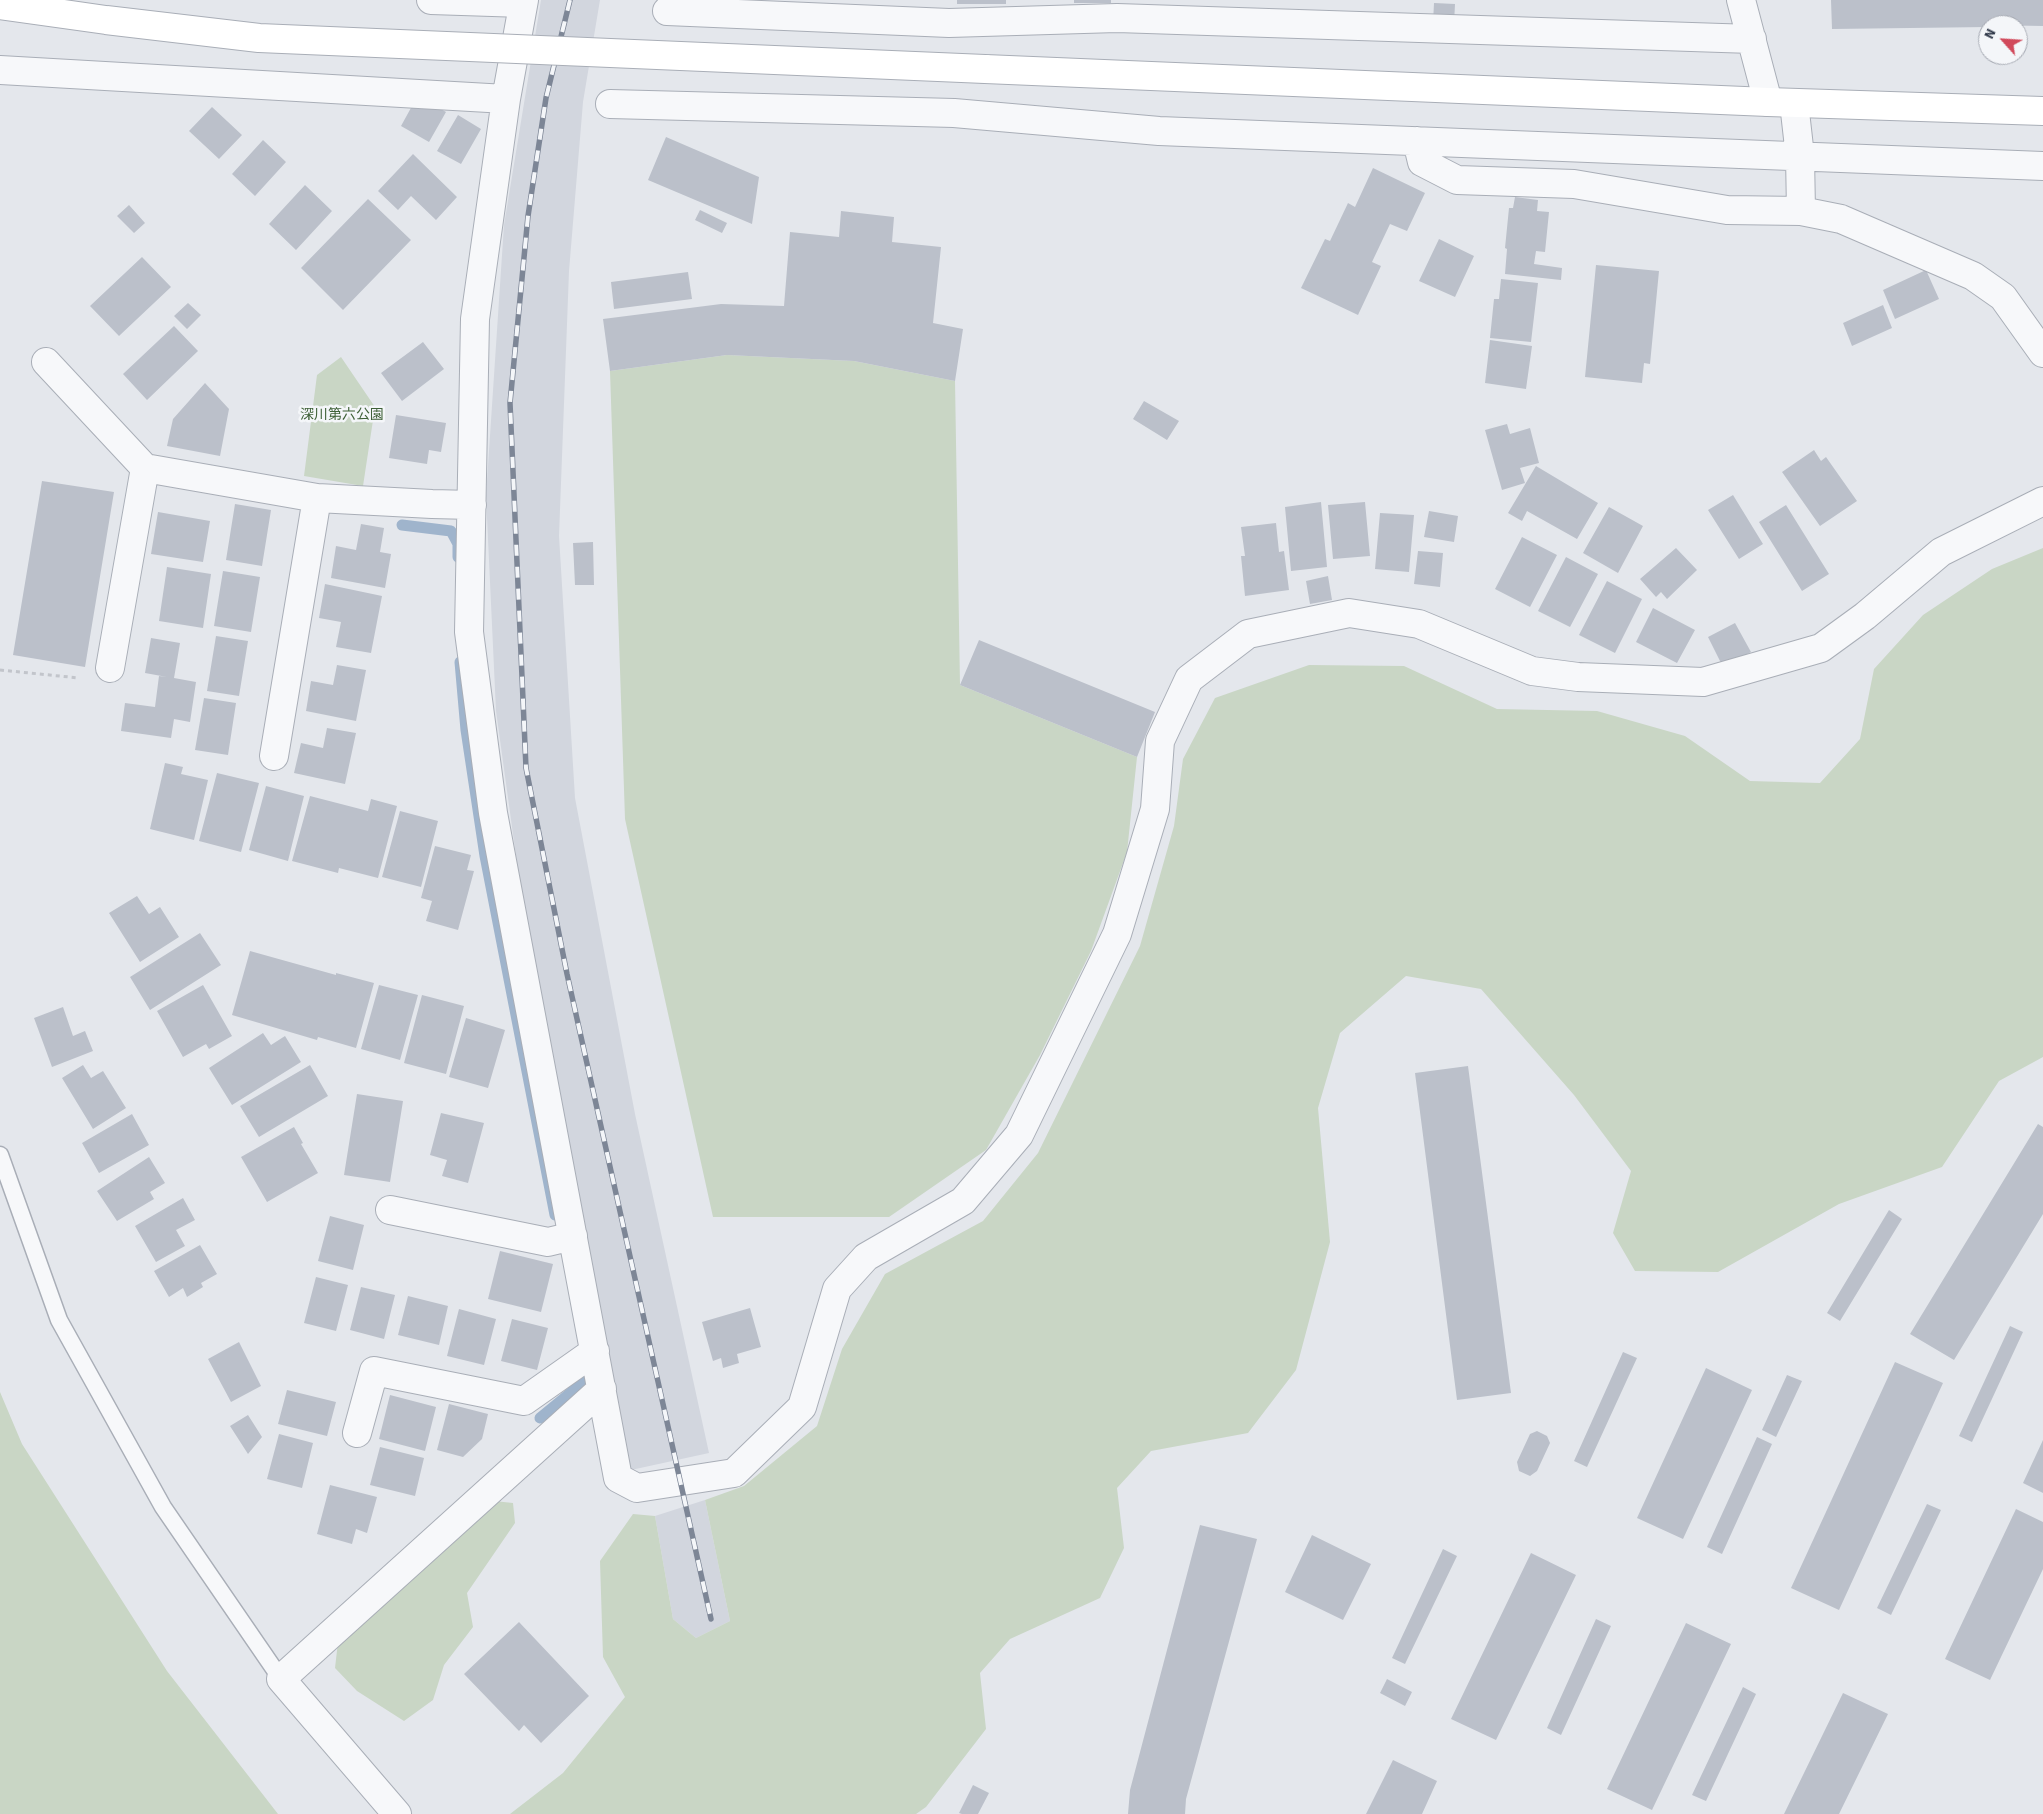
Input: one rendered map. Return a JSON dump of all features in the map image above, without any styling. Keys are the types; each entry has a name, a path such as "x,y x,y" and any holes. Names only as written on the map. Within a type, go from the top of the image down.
{"street":[{"path":"431,0 523,1 506,99 475,319 469,632 493,813 618,1478 637,1488 734,1473 802,1407 837,1289 866,1257 963,1201 1019,1135 1117,934 1155,809 1160,741 1189,679 1248,634 1349,613 1419,624 1532,671 1578,677 1703,682 1821,648 1864,616 1941,552 2043,501"},
{"path":"1742,0 1768,102"},
{"path":"0,5 259,38 985,70 1768,102 2043,111"},
{"path":"667,11 931,11 1752,39"},
{"path":"0,70 506,99"},
{"path":"1794,103 1800,156 1800,211"},
{"path":"610,104 954,113 1159,131 2043,166"},
{"path":"1417,141 1422,162 1457,180 1574,184 1727,210 1800,211 1841,219 1973,276 2003,298 2043,353"},
{"path":"46,362 145,468 317,498 472,505"},
{"path":"110,668 145,468"},
{"path":"274,756 317,498"},
{"path":"390,1210 548,1242 573,1236"},
{"path":"357,1433 374,1371 524,1401 595,1352"},
{"path":"396,1814 280,1680 602,1389"}],"lane":[{"path":"0,1155 59,1320 163,1507 280,1680"}],"path":[{"path":"0,670 47,675"}],"shaded area":[{"path":"541,0 600,0 583,102 569,271 559,536 575,798 635,1114 709,1453 631,1470 520,885 496,711 486,496 504,225"},
{"path":"705,1500 730,1621 696,1638 673,1619 655,1516"}],"green space":[{"path":"727,355 854,361 955,381 960,685 1137,757 1127,852 1091,951 1040,1055 986,1150 889,1217 713,1217 625,819 610,371"},
{"name":"深川第六公園","path":"341,357 375,407 363,486 304,476 317,375"},
{"path":"2043,548 2043,1057 1999,1081 1942,1167 1839,1204 1718,1272 1635,1271 1613,1233 1631,1171 1574,1095 1481,989 1406,976 1340,1033 1318,1108 1330,1242 1296,1370 1248,1433 1151,1451 1117,1488 1124,1548 1100,1598 1010,1639 980,1673 986,1729 926,1807 916,1814 510,1814 563,1773 625,1697 603,1657 600,1561 633,1514 655,1516 673,1619 696,1638 730,1621 705,1500 744,1486 817,1426 842,1349 885,1274 983,1221 1038,1153 1140,946 1174,826 1183,759 1215,698 1309,665 1404,666 1497,709 1597,711 1685,736 1750,781 1820,783 1860,739 1874,669 1923,615 1992,569"},
{"path":"0,1392 22,1444 167,1671 278,1814 0,1814"},
{"path":"494,1501 513,1503 515,1523 467,1593 473,1627 444,1665 433,1700 404,1721 357,1691 335,1668 338,1642"}],"building":[{"path":"957,0 1006,0 1006,4 957,4"},
{"path":"1074,0 1111,0 1111,3 1074,3"},
{"path":"1831,0 2043,0 2043,26 2028,26 2028,15 1978,15 1978,27 1832,29"},
{"path":"1434,3 1455,4 1454,24 1433,23"},
{"path":"432,104 446,112 429,142 401,126 412,106"},
{"path":"212,107 242,135 219,159 189,131"},
{"path":"458,115 481,129 461,164 437,151"},
{"path":"666,137 759,177 752,224 648,180"},
{"path":"263,140 286,162 255,196 232,174"},
{"path":"413,154 457,197 436,220 411,196 398,210 378,191"},
{"path":"1373,168 1425,193 1407,231 1390,224 1372,262 1381,266 1358,315 1301,288 1325,239 1330,241 1348,203 1355,207"},
{"path":"305,185 332,211 296,250 269,224"},
{"path":"1515,197 1538,200 1537,211 1549,212 1545,252 1536,251 1534,264 1562,268 1561,280 1505,274 1507,249 1505,248 1509,208 1513,208"},
{"path":"368,199 411,240 343,310 301,268"},
{"path":"129,205 145,223 134,233 117,216"},
{"path":"700,210 727,223 722,233 695,220"},
{"path":"841,211 894,217 892,242 941,247 933,323 963,329 955,381 854,361 727,355 610,371 603,319 721,304 784,306 790,232 839,237"},
{"path":"1439,239 1474,256 1455,297 1419,281"},
{"path":"142,257 171,287 119,336 90,306"},
{"path":"1596,265 1659,271 1650,364 1644,363 1642,383 1585,377"},
{"path":"1926,270 1939,299 1895,319 1883,290"},
{"path":"688,272 692,299 614,309 611,282"},
{"path":"1501,279 1538,283 1531,342 1490,338 1494,299 1499,299"},
{"path":"188,303 201,315 187,329 174,316"},
{"path":"1883,305 1892,328 1852,346 1843,323"},
{"path":"174,326 198,351 147,400 123,374"},
{"path":"1490,340 1532,346 1526,389 1485,383"},
{"path":"423,342 444,369 402,401 381,373"},
{"path":"205,383 229,409 220,456 167,446 173,419"},
{"path":"1144,401 1179,421 1167,440 1133,419"},
{"path":"396,415 446,423 441,452 429,450 427,464 389,458"},
{"path":"1507,424 1510,434 1530,428 1539,463 1520,468 1525,483 1502,490 1485,430"},
{"path":"1814,450 1821,461 1826,457 1857,501 1820,526 1782,472"},
{"path":"1536,466 1598,503 1577,539 1527,511 1522,521 1508,513"},
{"path":"42,481 114,492 85,667 13,655"},
{"path":"1733,495 1763,544 1739,559 1708,510"},
{"path":"1321,502 1327,567 1291,571 1285,507"},
{"path":"1365,502 1370,556 1333,559 1328,505"},
{"path":"235,504 271,510 262,566 226,560"},
{"path":"1786,505 1829,574 1802,591 1759,522"},
{"path":"1609,507 1643,526 1618,573 1583,553"},
{"path":"1429,511 1458,516 1454,542 1424,537"},
{"path":"158,512 210,521 203,562 151,554"},
{"path":"1380,513 1414,515 1409,572 1375,569"},
{"path":"1276,523 1279,552 1284,551 1289,590 1245,596 1241,556 1245,556 1241,527"},
{"path":"361,524 384,528 380,552 391,554 385,588 331,578 336,546 356,550"},
{"path":"1522,537 1557,555 1530,607 1495,589"},
{"path":"593,542 594,585 575,585 573,543"},
{"path":"1676,548 1697,570 1667,599 1661,592 1656,597 1640,579"},
{"path":"1418,551 1443,553 1440,587 1414,584"},
{"path":"1566,557 1598,574 1570,627 1538,611"},
{"path":"167,567 211,574 203,628 159,621"},
{"path":"223,571 260,577 251,632 214,626"},
{"path":"1328,576 1332,600 1310,604 1306,581"},
{"path":"1607,581 1642,599 1615,653 1579,635"},
{"path":"325,584 382,596 371,653 336,647 341,622 319,618"},
{"path":"1653,608 1695,630 1677,663 1636,642"},
{"path":"1735,623 1751,652 1723,667 1708,637"},
{"path":"216,636 248,641 239,696 207,691"},
{"path":"151,638 180,643 174,678 196,682 190,722 174,719 171,738 121,731 125,703 155,707 159,676 167,677 145,673"},
{"path":"979,640 1155,712 1137,757 960,685"},
{"path":"337,665 366,670 356,721 306,711 311,681 333,685"},
{"path":"204,698 236,703 228,755 195,750"},
{"path":"327,728 356,733 345,784 294,773 301,743 323,748"},
{"path":"165,763 183,767 181,774 208,780 194,840 150,829"},
{"path":"217,773 259,783 241,852 199,841"},
{"path":"266,786 304,796 288,861 249,850"},
{"path":"310,796 368,811 371,799 397,806 378,878 339,868 338,873 292,861"},
{"path":"400,811 438,821 421,887 382,877"},
{"path":"435,846 471,855 467,870 474,871 458,930 426,921 432,901 421,898"},
{"path":"137,896 149,914 160,907 179,937 140,962 109,913"},
{"path":"200,933 221,965 150,1010 130,977"},
{"path":"250,951 336,975 336,973 374,983 356,1048 318,1037 317,1040 232,1015"},
{"path":"203,985 232,1036 209,1049 206,1044 183,1057 157,1011"},
{"path":"379,985 418,995 400,1060 361,1049"},
{"path":"422,995 464,1006 446,1074 404,1063"},
{"path":"63,1007 73,1036 85,1031 93,1051 52,1067 34,1018"},
{"path":"466,1018 505,1030 488,1088 449,1077"},
{"path":"263,1033 271,1045 285,1036 301,1062 232,1105 209,1068"},
{"path":"83,1065 91,1078 103,1071 126,1108 93,1129 62,1078"},
{"path":"310,1065 328,1096 259,1137 240,1106"},
{"path":"1468,1066 1511,1393 1457,1400 1415,1073"},
{"path":"357,1094 403,1101 390,1182 344,1175"},
{"path":"441,1113 484,1123 468,1183 442,1176 447,1160 430,1155"},
{"path":"132,1114 149,1145 99,1173 82,1143"},
{"path":"2038,1124 2043,1127 2043,1214 1954,1360 1910,1334"},
{"path":"294,1127 303,1143 301,1144 318,1173 267,1202 241,1157"},
{"path":"149,1157 165,1183 150,1192 154,1199 117,1221 97,1191"},
{"path":"183,1198 195,1220 176,1230 185,1246 156,1262 135,1226"},
{"path":"1889,1210 1902,1219 1840,1321 1827,1313"},
{"path":"330,1216 364,1225 353,1270 318,1261"},
{"path":"200,1245 217,1274 201,1283 203,1287 187,1297 183,1288 169,1297 154,1271"},
{"path":"500,1251 553,1264 541,1312 488,1299"},
{"path":"316,1277 348,1285 336,1331 304,1323"},
{"path":"361,1287 395,1295 384,1339 350,1330"},
{"path":"408,1296 448,1306 439,1345 398,1335"},
{"path":"750,1308 761,1347 737,1354 739,1363 723,1368 721,1358 713,1361 702,1322"},
{"path":"459,1309 496,1319 484,1365 447,1356"},
{"path":"512,1319 548,1328 537,1370 501,1361"},
{"path":"2010,1326 2023,1332 1972,1442 1959,1436"},
{"path":"239,1342 261,1386 231,1402 208,1359"},
{"path":"1623,1352 1637,1358 1587,1467 1574,1461"},
{"path":"1895,1362 1943,1383 1839,1610 1791,1588"},
{"path":"1706,1368 1752,1390 1683,1539 1637,1518"},
{"path":"1787,1375 1802,1381 1776,1437 1762,1430"},
{"path":"287,1390 336,1402 327,1436 278,1424"},
{"path":"390,1395 436,1407 425,1451 379,1439"},
{"path":"449,1404 488,1414 482,1439 463,1457 437,1450"},
{"path":"248,1415 262,1437 248,1454 230,1426"},
{"path":"1537,1431 1547,1436 1550,1443 1537,1471 1530,1476 1519,1471 1517,1462 1530,1434"},
{"path":"279,1434 313,1443 302,1488 267,1479"},
{"path":"1757,1437 1772,1444 1722,1554 1707,1547"},
{"path":"2043,1440 2043,1493 2023,1483"},
{"path":"380,1447 424,1458 415,1496 370,1485"},
{"path":"330,1485 377,1497 367,1533 356,1529 352,1544 317,1534"},
{"path":"1927,1504 1941,1510 1891,1615 1877,1608"},
{"path":"2016,1509 2043,1522 2043,1569 1990,1680 1945,1659"},
{"path":"1200,1525 1257,1539 1186,1799 1185,1814 1128,1814 1130,1790"},
{"path":"1312,1535 1371,1564 1343,1620 1285,1592"},
{"path":"1443,1549 1457,1556 1405,1664 1392,1658"},
{"path":"1531,1553 1576,1575 1496,1740 1451,1719"},
{"path":"1596,1619 1611,1626 1561,1735 1547,1728"},
{"path":"519,1622 589,1696 541,1743 524,1725 519,1731 464,1674"},
{"path":"1686,1623 1731,1644 1652,1810 1607,1789"},
{"path":"1387,1679 1412,1692 1405,1706 1380,1693"},
{"path":"1743,1687 1756,1694 1706,1801 1692,1795"},
{"path":"1843,1693 1888,1714 1839,1814 1784,1814"},
{"path":"1393,1760 1437,1781 1422,1814 1366,1814"},
{"path":"973,1785 989,1793 978,1814 959,1813"}],"waterway":[{"path":"402,525 451,531 458,544 458,557"},
{"path":"460,662 466,730 485,856 555,1215"},
{"path":"540,1418 585,1381 582,1361"}],"railway":[{"path":"570,0 546,98 528,216 510,403 526,768 567,974 711,1619"}]}
